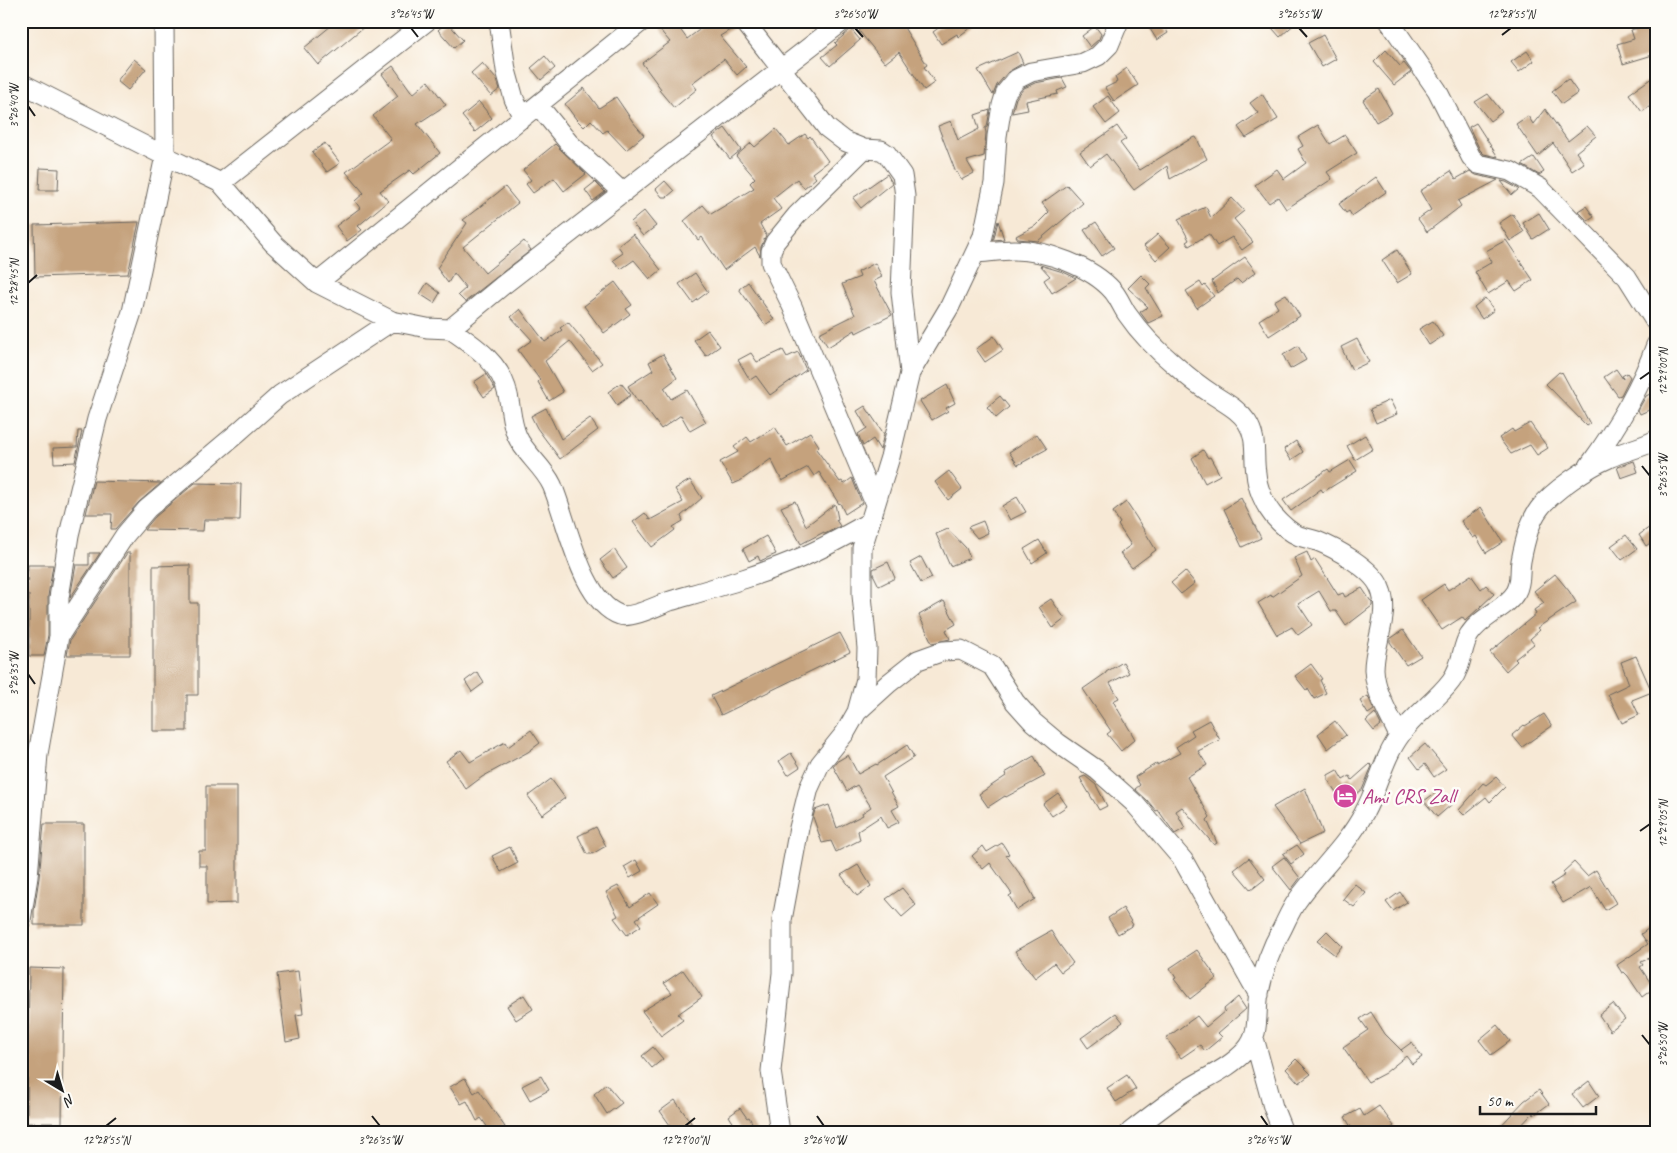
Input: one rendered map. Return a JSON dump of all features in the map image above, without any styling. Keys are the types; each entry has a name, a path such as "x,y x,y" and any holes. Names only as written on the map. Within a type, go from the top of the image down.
{"street":[{"path":"21,920 28,878 38,754 59,636 59,598 73,517 97,419 132,312 166,156 164,21"},
{"path":"499,21 506,70 514,99 522,118"},
{"path":"317,283 642,21"},
{"path":"744,21 827,128 844,141 864,148 880,150 887,154 902,175 905,196 902,292 910,373"},
{"path":"450,329 502,286 843,21"},
{"path":"780,1132 771,1071 782,973 782,920 797,838 809,788 820,764 845,733 857,712 866,679 867,648 862,595 862,548 890,457 910,373 950,306 983,236 994,182 1002,105 1006,92 1018,79 1031,72 1083,64 1098,56 1108,45 1119,21"},
{"path":"1389,21 1437,90 1471,157 1478,164 1510,171 1540,188 1597,248 1622,271 1656,323"},
{"path":"221,183 415,25"},
{"path":"21,83 221,183 273,243 317,283 392,321 420,327 450,329 474,345 493,363 506,383 512,422 517,437 542,468 552,485 578,560 587,580 605,606 621,616 632,616 799,559 830,544 872,513"},
{"path":"538,105 569,144 623,193"},
{"path":"864,148 797,215 775,242 771,251 771,263 799,324 872,513"},
{"path":"976,253 1015,250 1042,254 1084,268 1097,276 1114,292 1138,328 1172,363 1190,379 1234,408 1247,421 1254,435 1256,473 1262,498 1272,514 1286,528 1298,536 1319,542 1359,565 1380,585 1383,597 1383,614 1374,672 1377,686 1399,736"},
{"path":"59,636 124,535 147,509 235,435 280,394 392,321"},
{"path":"1585,471 1614,429 1640,381 1656,345"},
{"path":"1130,1132 1184,1092 1226,1066 1246,1050 1254,1038 1259,995 1268,962 1280,932 1297,901 1364,814 1384,764 1399,736 1411,721 1452,681 1462,662 1468,636 1476,626 1507,602 1516,592 1521,580 1520,563 1539,509 1554,493 1585,471 1608,458 1656,440"},
{"path":"857,712 918,660 943,651 962,650 992,666 1015,702 1033,722 1058,743 1097,770 1134,803 1183,860 1259,995"},
{"path":"1254,1038 1273,1107 1283,1132"}],"building":[{"path":"337,21 371,21 318,65 304,48"},
{"path":"669,21 674,21 687,39 711,21 733,21 735,27 720,36 746,67 737,75 724,59 692,83 697,89 674,108 659,90 661,89 642,63 670,42 659,29"},
{"path":"870,21 900,21 927,65 924,67 935,82 924,90 899,52 885,63 859,31"},
{"path":"948,21 979,21 958,37 957,34 941,44 933,32"},
{"path":"1145,21 1161,21 1168,33 1157,40"},
{"path":"1266,21 1298,21 1280,37"},
{"path":"447,22 463,40 454,48 438,30"},
{"path":"1656,22 1656,54 1623,64 1617,44 1634,39 1631,30"},
{"path":"1095,26 1101,34 1099,39 1090,47 1082,36"},
{"path":"851,29 860,40 830,66 822,57 837,45 835,43"},
{"path":"1323,35 1336,59 1322,67 1308,43"},
{"path":"1386,50 1400,66 1404,63 1411,72 1394,85 1374,62"},
{"path":"1527,51 1534,61 1519,72 1511,62"},
{"path":"1018,52 1023,63 1008,72 997,85 993,95 978,70"},
{"path":"545,56 555,68 541,80 531,68"},
{"path":"134,59 146,69 128,90 117,81"},
{"path":"482,63 497,80 500,89 491,96 471,73"},
{"path":"393,66 413,94 428,81 446,105 417,124 440,153 414,174 410,170 380,191 388,201 358,226 362,230 347,241 336,226 360,208 355,201 364,193 346,172 391,139 373,116 398,96 382,74"},
{"path":"1127,68 1138,85 1114,101 1105,88 1117,82 1115,77"},
{"path":"1656,75 1656,102 1642,112 1629,94"},
{"path":"1062,78 1067,87 1057,91 1058,94 1026,101 1028,110 1012,113 1016,98 1024,88 1035,83"},
{"path":"1568,79 1578,93 1562,104 1552,91"},
{"path":"584,88 599,108 616,97 644,135 626,150 607,130 603,133 591,120 584,127 565,104"},
{"path":"1379,89 1392,113 1376,122 1363,100"},
{"path":"1262,94 1278,119 1246,138 1238,127 1258,113 1250,103"},
{"path":"1488,94 1502,112 1490,121 1475,102"},
{"path":"1108,96 1120,113 1106,124 1093,107"},
{"path":"479,102 492,118 475,132 462,116"},
{"path":"1545,109 1568,141 1587,126 1596,136 1576,152 1584,163 1572,171 1553,143 1538,156 1516,124 1528,116 1533,124"},
{"path":"990,110 987,127 985,128 984,156 967,161 974,173 961,180 956,173 938,126 951,121 958,140 979,129 975,115"},
{"path":"1476,123 1498,157 1484,154 1480,150 1469,127"},
{"path":"1318,125 1330,144 1345,135 1357,153 1327,172 1332,179 1286,209 1278,197 1269,203 1255,185 1277,169 1284,179 1306,163 1298,149 1303,146 1298,137"},
{"path":"1117,126 1126,139 1120,143 1140,170 1196,137 1207,159 1170,179 1167,166 1134,190 1106,154 1090,166 1080,152"},
{"path":"725,128 741,150 730,159 713,137"},
{"path":"776,129 789,145 805,134 808,138 810,136 828,161 812,173 816,178 804,188 797,179 773,198 781,209 760,224 766,235 761,247 760,256 755,247 724,270 702,237 698,240 684,221 703,205 711,214 754,188 750,183 755,178 736,156 751,143 755,147"},
{"path":"325,143 340,163 327,172 312,152"},
{"path":"555,144 586,174 564,191 554,178 533,193 526,184 531,180 523,170"},
{"path":"1534,157 1544,172 1539,175 1522,165"},
{"path":"40,168 59,169 58,190 39,190"},
{"path":"1451,171 1456,179 1470,171 1476,175 1498,180 1458,201 1461,206 1427,232 1418,219 1431,210 1420,191"},
{"path":"887,174 892,183 861,208 853,198"},
{"path":"1376,177 1386,192 1352,216 1349,211 1346,213 1339,204"},
{"path":"665,181 674,191 667,197 662,197 656,189"},
{"path":"1501,181 1506,182 1519,189 1512,195"},
{"path":"595,182 605,192 593,201 585,190"},
{"path":"1067,185 1083,203 1038,241 1018,239 1016,236 1035,226 1049,212 1042,203"},
{"path":"505,187 518,203 463,247 485,273 524,241 531,250 465,302 458,295 466,288 454,273 448,283 437,268 467,223 463,220"},
{"path":"1232,198 1244,211 1234,219 1253,242 1242,250 1232,237 1217,246 1209,234 1189,246 1186,242 1189,240 1178,219 1206,207 1211,218"},
{"path":"1586,206 1594,217 1588,221 1578,211"},
{"path":"644,211 656,226 643,236 631,222"},
{"path":"1539,213 1549,229 1533,239 1523,223"},
{"path":"1513,214 1524,232 1510,241 1499,223"},
{"path":"998,221 1004,239 993,240 994,238"},
{"path":"139,222 128,274 35,277 34,225"},
{"path":"1096,222 1114,248 1102,256 1084,230"},
{"path":"633,234 661,270 650,279 634,260 621,269 613,260 623,253 618,246"},
{"path":"1158,234 1170,247 1156,260 1144,246"},
{"path":"1506,240 1533,280 1516,291 1509,281 1488,294 1475,272 1492,262 1486,251"},
{"path":"1397,250 1412,274 1397,283 1382,260"},
{"path":"1245,257 1256,272 1241,283 1237,279 1218,293 1212,281"},
{"path":"875,263 882,277 874,281 892,315 856,333 855,330 828,347 819,333 855,315 842,284 860,277 858,272"},
{"path":"1040,265 1076,278 1052,293 1044,280 1050,276"},
{"path":"695,273 708,292 693,303 679,284"},
{"path":"1141,275 1150,284 1146,288 1163,316 1148,323 1140,312 1148,307 1128,288"},
{"path":"615,282 632,305 626,309 630,314 604,333 584,306"},
{"path":"748,282 774,319 765,325 739,289"},
{"path":"1200,282 1214,296 1197,308 1186,291"},
{"path":"427,283 440,293 434,303 420,294"},
{"path":"1286,294 1300,316 1269,336 1259,320 1278,308 1274,301"},
{"path":"1485,298 1494,310 1482,319 1474,307"},
{"path":"520,309 545,342 562,330 560,328 568,322 602,363 592,370 570,341 545,361 563,392 549,401 538,382 540,380 518,350 532,340 511,317"},
{"path":"1433,321 1443,336 1429,345 1419,329"},
{"path":"708,330 720,346 706,356 694,340"},
{"path":"994,336 1003,350 985,362 976,349"},
{"path":"1357,339 1369,362 1352,370 1341,347"},
{"path":"1298,346 1306,360 1290,369 1283,355"},
{"path":"783,350 787,357 798,352 806,370 770,395 756,376 750,380 738,360 751,353 757,362"},
{"path":"663,354 677,378 664,388 671,399 687,390 706,422 690,431 681,415 661,429 640,401 638,402 628,386 653,370 649,362"},
{"path":"1616,369 1623,379 1622,376 1627,373 1630,377 1621,395 1618,396 1604,377"},
{"path":"1559,372 1562,372 1590,424 1587,426 1546,384"},
{"path":"486,374 495,389 484,397 474,382"},
{"path":"621,383 631,395 617,405 608,392"},
{"path":"947,385 955,403 946,408 948,411 932,420 920,401"},
{"path":"1650,394 1656,407 1640,414 1638,410 1646,396"},
{"path":"1000,396 1009,407 996,418 987,407"},
{"path":"1390,400 1397,414 1376,423 1370,409"},
{"path":"865,406 884,434 880,450 873,439 863,446 858,434 867,428 857,411"},
{"path":"546,408 561,439 590,418 598,430 560,459 537,428 531,416"},
{"path":"1530,423 1548,448 1537,455 1530,445 1511,454 1499,438 1512,429 1514,432"},
{"path":"775,427 787,446 810,432 819,446 816,449 840,482 842,481 844,484 852,478 862,503 845,514 840,503 819,472 814,476 808,467 782,481 771,459 733,484 720,462 738,452 734,447 747,437 751,442"},
{"path":"78,431 82,431 75,462 54,463 53,448 77,447"},
{"path":"1037,434 1047,449 1018,465 1009,452"},
{"path":"1365,435 1373,449 1355,460 1347,446"},
{"path":"1296,441 1303,452 1291,460 1284,449"},
{"path":"1203,450 1208,458 1210,457 1220,475 1205,483 1192,458"},
{"path":"1350,460 1357,471 1323,492 1321,489 1291,511 1283,500 1328,469 1330,472"},
{"path":"1634,461 1638,472 1621,478 1617,467"},
{"path":"949,471 962,489 948,500 935,482"},
{"path":"690,480 702,498 681,516 683,521 673,527 675,530 652,547 633,522 645,513 650,520 683,502 675,489"},
{"path":"94,481 161,483 139,502 115,529 111,529 112,514 86,514"},
{"path":"195,483 241,484 240,520 204,520 203,531 144,530 155,517"},
{"path":"1017,497 1026,512 1010,520 1002,506"},
{"path":"1241,498 1261,538 1242,547 1224,509"},
{"path":"795,501 806,526 835,504 838,519 836,520 840,526 801,544 781,507"},
{"path":"1126,502 1156,550 1132,568 1120,553 1131,545 1118,525 1120,523 1113,512"},
{"path":"1481,507 1503,542 1486,553 1476,536 1473,538 1461,521"},
{"path":"983,521 988,533 977,538 968,527"},
{"path":"1650,527 1656,535 1656,539 1646,546 1639,535"},
{"path":"948,529 966,548 970,558 950,566 936,534"},
{"path":"1626,535 1637,549 1622,560 1611,546"},
{"path":"766,536 776,554 760,561 758,556 749,561 743,549"},
{"path":"1039,540 1047,553 1032,563 1024,549"},
{"path":"614,549 627,568 613,578 600,560"},
{"path":"1307,552 1311,562 1315,559 1338,595 1343,593 1345,597 1362,588 1372,606 1346,626 1336,611 1331,611 1319,591 1298,604 1312,625 1298,635 1292,627 1277,635 1258,603 1271,595 1272,597 1302,576 1294,558"},
{"path":"89,553 100,553 70,598 76,565 89,565"},
{"path":"127,553 130,553 130,655 67,655 70,640"},
{"path":"921,557 932,578 921,583 910,563"},
{"path":"888,562 895,578 879,586 873,574 873,569"},
{"path":"28,565 53,565 48,596 48,635 44,656 29,656"},
{"path":"190,565 190,603 198,603 198,695 187,695 187,731 153,731 153,566"},
{"path":"1185,571 1195,583 1181,594 1171,583"},
{"path":"1555,574 1576,602 1537,628 1540,630 1530,639 1534,644 1515,659 1517,661 1506,671 1490,652 1536,614 1534,610 1544,603 1534,591"},
{"path":"1471,575 1481,589 1486,585 1494,594 1465,621 1462,617 1442,630 1421,600 1444,584 1448,590"},
{"path":"1051,599 1065,619 1053,628 1039,607"},
{"path":"944,601 956,624 946,630 950,639 932,643 919,615"},
{"path":"1403,630 1421,656 1406,665 1390,642 1390,639"},
{"path":"840,633 850,652 721,715 711,696"},
{"path":"1636,656 1652,692 1632,700 1639,715 1622,723 1608,694 1629,684 1621,662"},
{"path":"1123,662 1129,673 1110,683 1119,698 1113,701 1135,739 1121,751 1107,734 1111,731 1083,689"},
{"path":"1311,664 1322,679 1320,680 1326,693 1314,699 1308,689 1306,690 1295,676"},
{"path":"477,672 484,683 472,692 465,681"},
{"path":"1368,696 1374,710 1368,714 1360,701"},
{"path":"1375,713 1381,725 1374,731 1366,721"},
{"path":"1544,714 1552,726 1522,747 1512,735 1524,725"},
{"path":"1209,720 1220,740 1198,751 1207,765 1187,777 1210,817 1207,820 1217,843 1214,845 1182,807 1176,811 1185,828 1175,834 1158,810 1156,811 1135,789 1140,785 1135,777 1157,763 1157,765 1180,753 1176,747 1194,735 1191,730"},
{"path":"1335,721 1346,735 1328,749 1318,734"},
{"path":"531,730 540,743 528,752 482,777 466,789 446,761 461,750 470,762 505,742 508,747"},
{"path":"1425,744 1446,769 1434,777 1425,764 1419,769 1410,757"},
{"path":"907,745 914,757 883,777 899,806 892,810 899,822 887,828 881,816 858,831 860,840 836,852 831,841 822,843 813,817 815,810 829,805 837,828 863,815 862,813 871,807 857,785 847,791 833,766 836,762 848,755 858,774 877,765"},
{"path":"791,753 800,767 788,775 779,761"},
{"path":"1034,756 1045,776 1005,796 988,807 979,794 1006,776 1005,773"},
{"path":"1370,764 1372,766 1362,790 1343,803 1328,780 1328,775 1337,770 1343,780 1350,776 1352,780"},
{"path":"1085,776 1096,785 1107,806 1099,810 1080,778"},
{"path":"1496,777 1505,787 1490,802 1486,797 1464,815 1459,810 1483,783 1486,785"},
{"path":"551,779 565,798 542,815 528,796"},
{"path":"206,786 237,786 237,903 207,904 207,866 199,866 199,851 206,851"},
{"path":"1305,788 1323,833 1300,844 1273,807"},
{"path":"1439,790 1451,805 1437,817 1424,801"},
{"path":"1058,793 1067,806 1052,816 1043,804"},
{"path":"44,824 84,824 84,925 34,925"},
{"path":"596,827 606,846 592,854 587,854 578,836"},
{"path":"1002,843 1009,854 1006,855 1025,881 1035,899 1017,910 1009,896 1012,894 990,863 983,869 972,856 983,846 987,852"},
{"path":"1297,845 1304,854 1291,864 1283,854"},
{"path":"510,847 518,863 501,872 492,856"},
{"path":"1284,857 1300,878 1291,890 1272,866"},
{"path":"1249,858 1265,879 1251,890 1234,870"},
{"path":"636,860 642,871 630,878 624,867"},
{"path":"1574,862 1587,876 1596,870 1616,903 1605,910 1591,887 1563,903 1551,884 1565,875 1563,872"},
{"path":"858,865 871,886 857,896 841,875"},
{"path":"1355,884 1366,893 1354,907 1343,899"},
{"path":"618,886 630,907 650,893 658,904 636,919 641,926 627,935 614,918 618,916 606,892"},
{"path":"902,888 916,905 902,917 886,899"},
{"path":"1400,892 1407,902 1393,911 1386,902"},
{"path":"1123,908 1133,925 1118,934 1108,918"},
{"path":"1656,923 1656,955 1641,962 1643,965 1640,967 1654,988 1642,997 1628,976 1624,972 1622,973 1617,965 1648,944 1641,934"},
{"path":"1051,931 1073,963 1061,972 1054,963 1035,978 1015,951"},
{"path":"1327,931 1342,946 1335,955 1317,941"},
{"path":"1197,950 1217,978 1190,999 1174,979 1176,978 1170,968"},
{"path":"29,968 64,969 62,1123 27,1123"},
{"path":"683,970 702,997 678,1014 683,1020 661,1036 642,1011 672,993 664,983"},
{"path":"298,971 303,1014 296,1015 300,1039 286,1042 277,974"},
{"path":"524,995 533,1009 516,1020 507,1006"},
{"path":"1238,997 1246,1009 1218,1033 1222,1037 1205,1051 1200,1045 1181,1058 1166,1038 1197,1016 1206,1027"},
{"path":"1613,1004 1625,1019 1610,1031 1599,1015"},
{"path":"1371,1012 1385,1034 1401,1050 1412,1042 1422,1057 1412,1064 1406,1056 1385,1073 1368,1082 1343,1047 1368,1030 1360,1019"},
{"path":"1116,1013 1123,1022 1088,1048 1081,1038"},
{"path":"1497,1025 1510,1041 1491,1055 1479,1040"},
{"path":"653,1047 663,1059 652,1068 642,1056"},
{"path":"1296,1059 1311,1074 1299,1083 1286,1069"},
{"path":"1127,1075 1136,1089 1116,1102 1107,1088"},
{"path":"541,1076 549,1090 530,1100 522,1086"},
{"path":"465,1078 474,1093 479,1090 505,1127 498,1132 491,1132 481,1118 477,1121 467,1101 461,1104 450,1087"},
{"path":"1589,1081 1599,1096 1583,1108 1572,1094"},
{"path":"606,1084 622,1103 607,1114 594,1094"},
{"path":"1539,1090 1549,1104 1534,1115 1533,1113 1515,1132 1495,1132 1524,1101"},
{"path":"675,1100 694,1127 688,1132 675,1132 660,1111"},
{"path":"1379,1106 1394,1126 1386,1132 1354,1132 1345,1117 1360,1109 1364,1116"},
{"path":"740,1108 747,1118 749,1117 757,1132 739,1132 729,1116"}],"place":[{"name":"Ami CRS Zall","path":"1345,796"}]}
